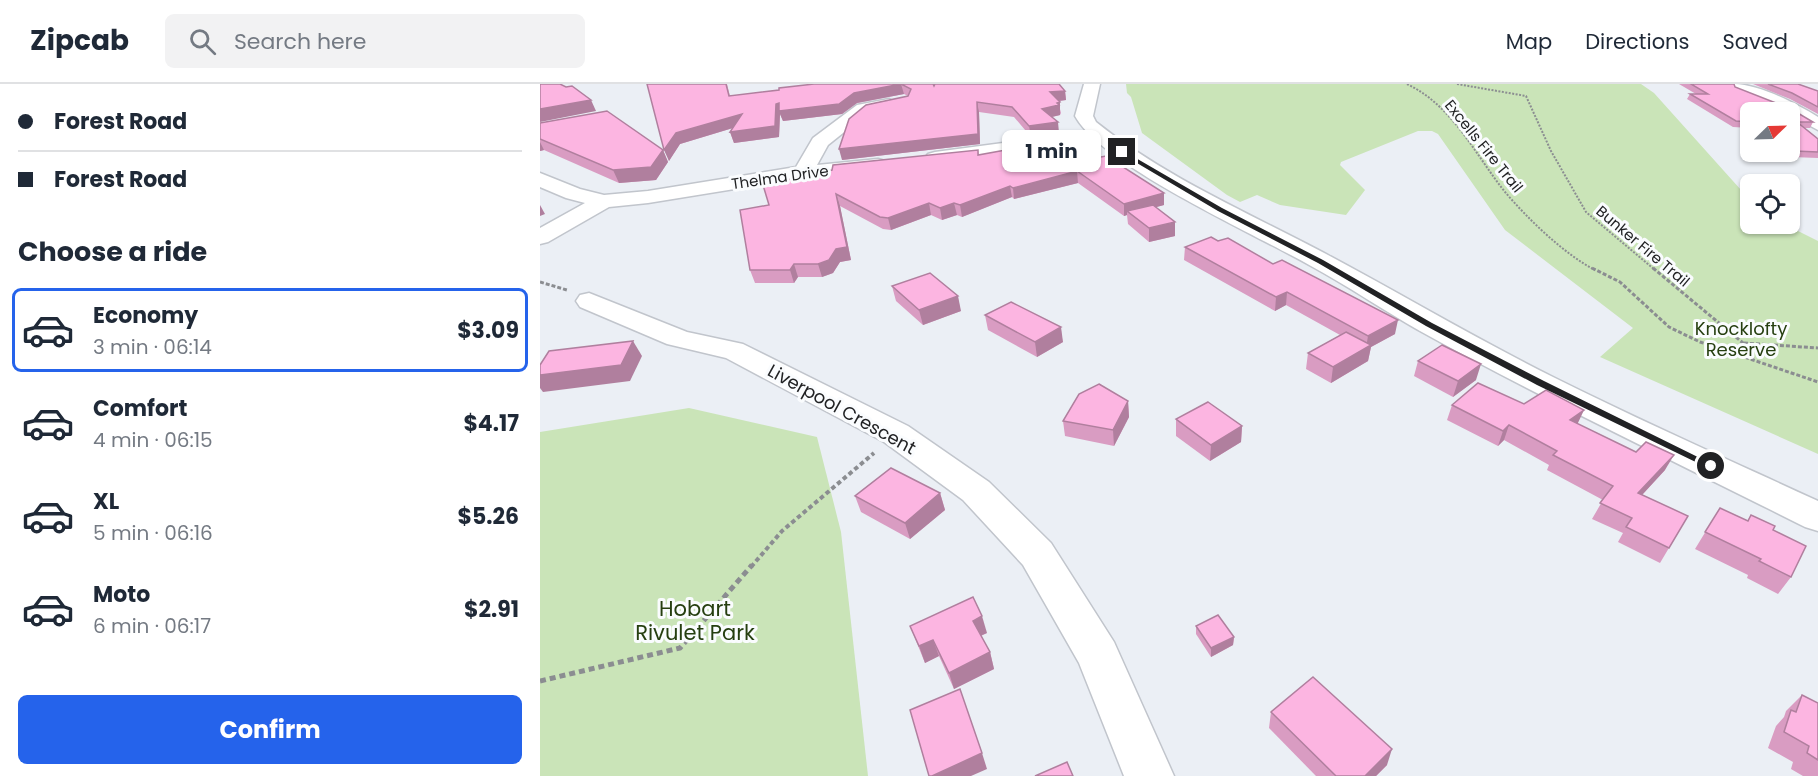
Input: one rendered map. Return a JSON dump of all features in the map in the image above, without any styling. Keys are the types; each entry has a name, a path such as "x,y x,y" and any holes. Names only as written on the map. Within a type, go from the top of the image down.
{"street":[{"path":"1092,84 1084,116 1099,135 1122,152 1211,205 1321,261 1450,335 1541,383 1818,517"},
{"path":"1740,87 1798,113 1818,125"},
{"path":"803,172 817,145 863,109 904,101"},
{"name":"Thelma Drive","path":"540,237 604,201 648,197 803,172 1039,145 1099,135"},
{"path":"540,179 573,194 604,201"},
{"name":"Liverpool Crescent","path":"589,301 650,329 708,349 733,350 896,434 976,491 1037,554 1098,656 1149,776"}],"path":[{"name":"Excells Fire Trail","path":"1407,84 1424,92 1447,112 1506,193 1552,240 1582,262 1620,282 1669,327 1700,342 1818,382"},
{"name":"Bunker Fire Trail","path":"1457,84 1526,96 1551,151 1586,212 1743,343 1754,360"},
{"path":"1743,343 1818,348"},
{"path":"540,681 680,648 782,531 896,434"}],"green space":[{"name":"Knocklofty Reserve","path":"1126,84 1641,84 1654,93 1740,189 1740,234 1800,234 1800,232 1818,241 1818,454 1600,357 1633,328 1505,230 1438,134 1432,131 1418,131 1341,162 1340,165 1365,190 1346,215 1280,205 1257,195 1240,202 1142,133 1131,97 1127,93"},
{"name":"Hobart Rivulet Park","path":"689,408 817,437 841,532 868,776 540,776 540,432"}],"building":[{"path":"540,84 572,86 591,100 540,109"},
{"path":"647,84 726,84 729,96 814,84 901,84 854,93 839,104 779,111 779,103 776,104 775,126 730,132 742,114 676,133 664,150"},
{"path":"901,84 933,84 934,86 935,84 1059,84 1065,91 1050,92 1060,102 1057,103 1059,105 1042,109 1058,122 1029,126 1012,107 977,102 978,134 839,149 849,119 866,105 908,96 911,89"},
{"path":"1691,84 1734,84 1735,87 1773,102 1740,102 1740,121 1736,121 1690,94 1708,94"},
{"path":"1768,84 1798,84 1818,91 1818,107 1792,93"},
{"path":"607,111 663,150 651,167 613,170 540,139 540,123"},
{"path":"1800,114 1813,122 1800,122"},
{"path":"1800,124 1818,139 1818,152 1800,151"},
{"path":"1075,136 1101,157 1106,156 1164,193 1124,204 1077,171 1013,188 1010,186 960,205 954,203 940,208 929,203 888,218 880,217 836,194 847,247 836,249 829,260 818,264 794,264 790,270 750,270 740,210 769,205 763,185 832,170 833,165 978,150 978,155"},
{"path":"1153,205 1175,222 1149,228 1127,211"},
{"path":"1211,237 1218,241 1228,238 1273,264 1282,260 1398,320 1368,336 1287,292 1276,297 1185,247"},
{"path":"930,273 958,296 919,310 892,286"},
{"path":"1011,302 1061,327 1035,342 985,315"},
{"path":"1346,332 1371,345 1333,367 1308,353"},
{"path":"633,341 621,365 540,375 540,365 549,351"},
{"path":"1442,345 1481,364 1458,381 1418,361"},
{"path":"1478,383 1524,404 1546,390 1584,410 1570,420 1636,452 1646,442 1674,455 1638,493 1688,516 1669,548 1626,527 1632,518 1600,503 1613,486 1553,455 1557,451 1509,425 1503,431 1452,405"},
{"path":"1099,384 1128,401 1113,430 1063,421 1079,394"},
{"path":"1208,402 1242,426 1211,445 1176,419"},
{"path":"891,468 940,493 905,523 855,496"},
{"path":"1720,508 1748,521 1751,515 1775,526 1773,530 1806,546 1791,577 1759,561 1761,559 1705,532"},
{"path":"973,597 982,616 973,621 990,652 949,673 933,640 919,646 910,626"},
{"path":"1218,615 1234,637 1211,648 1196,626"},
{"path":"1313,677 1392,749 1365,776 1336,776 1271,712"},
{"path":"960,689 982,753 929,776 910,710"},
{"path":"1802,695 1818,703 1818,760 1807,753 1809,746 1784,732 1791,710 1796,712"},
{"path":"1067,762 1073,776 1035,776"}],"route":[{"path":"1122,152 1220,210 1321,261 1429,324 1541,383 1711,466"}]}
